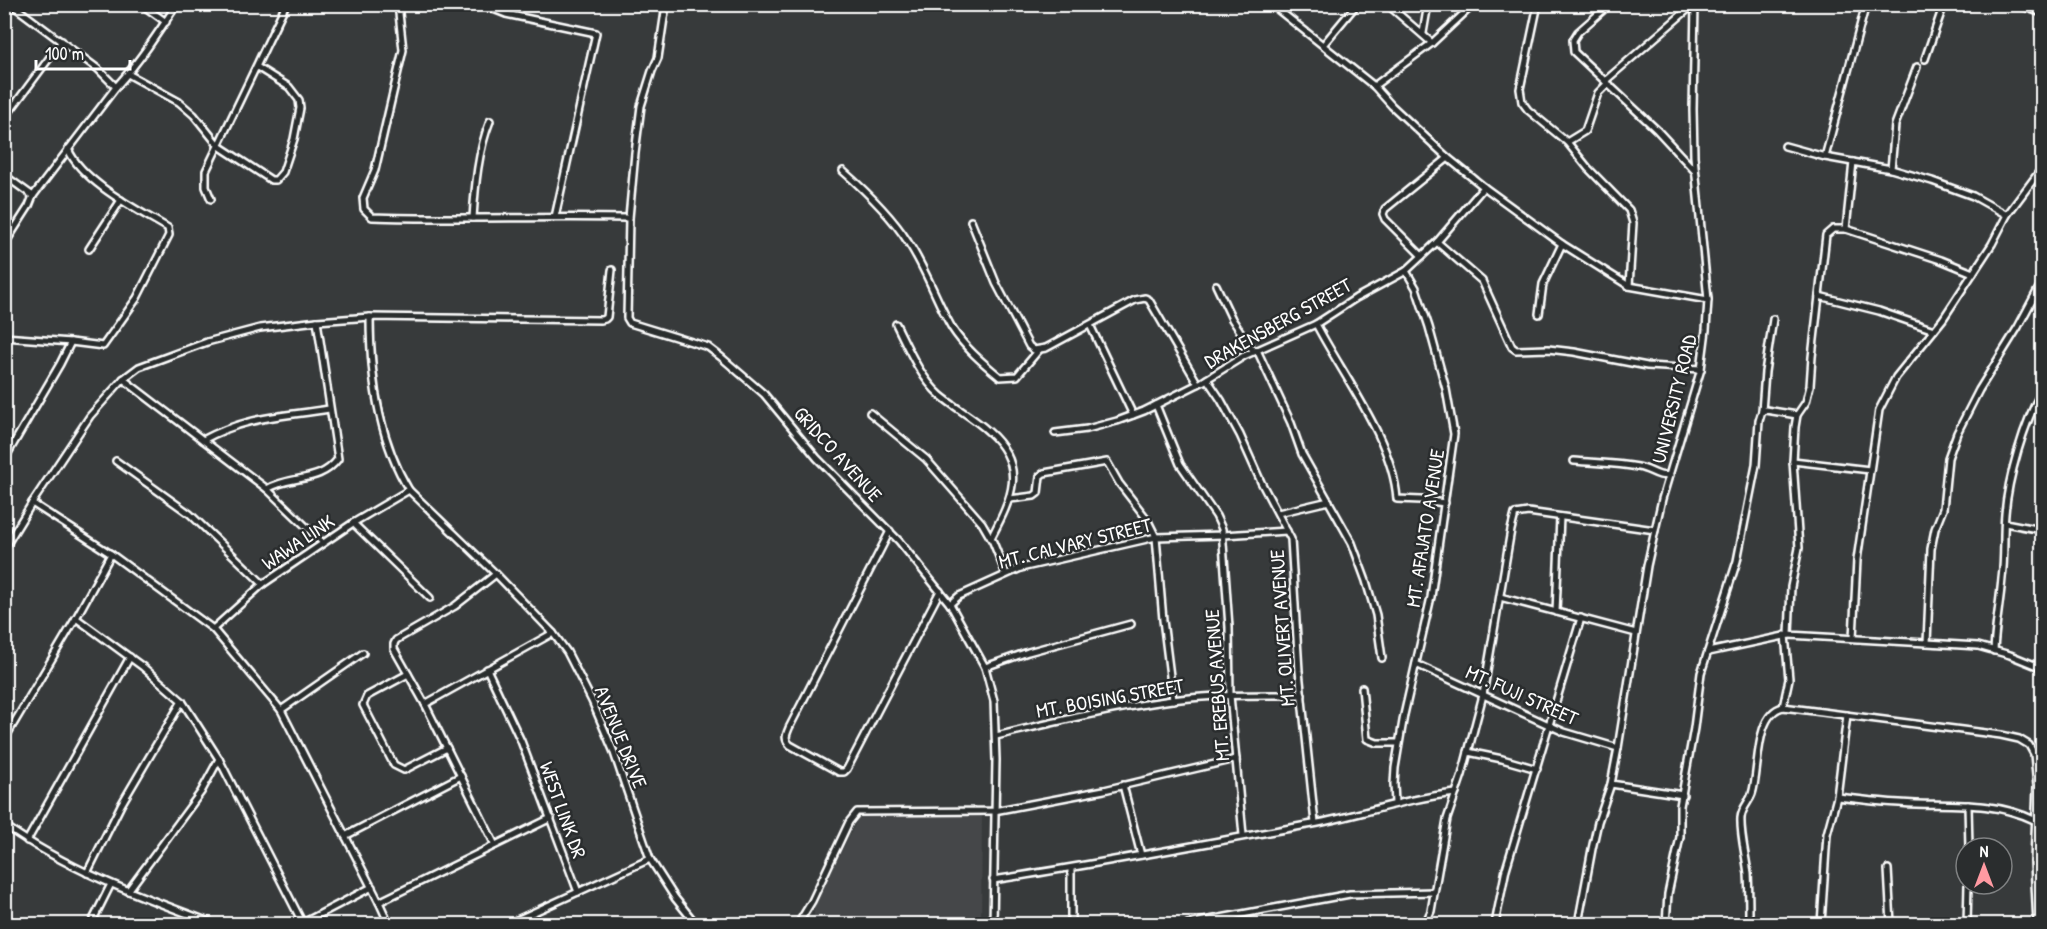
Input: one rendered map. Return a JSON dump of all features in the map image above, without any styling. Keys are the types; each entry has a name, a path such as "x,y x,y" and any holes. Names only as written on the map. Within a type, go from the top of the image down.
{"street":[{"path":"10,4 98,69 116,87"},
{"path":"141,4 166,22"},
{"path":"4,245 33,196 128,74 177,4"},
{"path":"211,199 206,187 206,171 286,4"},
{"path":"398,4 403,50 375,170 363,198 364,209 372,217 629,218"},
{"path":"481,4 506,14 596,33 555,216"},
{"path":"633,4 667,5"},
{"path":"1271,4 1374,86 1448,158 1562,244 1629,286 1707,300"},
{"path":"1323,45 1357,4"},
{"path":"1387,4 1432,43"},
{"path":"1423,33 1428,4"},
{"path":"1374,86 1432,43 1474,4"},
{"path":"1538,4 1520,96 1528,110 1567,142 1587,168 1629,210 1633,223 1629,286"},
{"path":"1610,4 1578,32 1573,40 1575,52 1657,130 1696,172"},
{"path":"1567,142 1585,131 1598,93 1607,83 1695,4"},
{"name":"UNIVERSITY ROAD","path":"1578,924 1598,822 1611,784 1618,748 1647,566 1662,499 1701,369 1706,330 1707,300 1693,109 1695,4"},
{"path":"1825,157 1866,4"},
{"path":"1925,59 1944,4"},
{"path":"2016,4 2043,13"},
{"name":"GRIDCO AVENUE","path":"667,5 658,58 641,106 629,218 627,318 630,323 708,347 764,394 817,458 890,531 950,603 985,667 994,701 996,736 993,924"},
{"path":"4,119 62,41"},
{"path":"128,74 179,102 194,115 219,146 271,180 276,180 283,172 294,139 300,108 290,87 257,67"},
{"path":"1891,169 1895,125 1917,68"},
{"path":"473,218 475,185 490,121"},
{"path":"1785,146 1825,157 1891,169 1932,181 1973,196 2007,215"},
{"path":"4,337 71,342 100,347 104,345 137,298 169,235 168,228 121,200 82,170 73,160 68,149"},
{"path":"1422,256 1385,219 1383,214 1385,209 1448,158"},
{"path":"1846,229 1852,162"},
{"path":"1853,638 1857,560 1879,410 1896,377 1934,330 1992,244 2007,215 2043,168"},
{"path":"843,171 895,222 910,244 953,329 964,344 994,372 1000,377 1017,376 1039,350"},
{"path":"4,175 33,196"},
{"name":"DRAKENSBERG STREET","path":"1055,433 1087,429 1133,415 1198,384 1256,351 1316,324 1356,298 1407,271 1437,242 1484,187"},
{"path":"89,249 121,200"},
{"path":"971,221 996,283 1017,325 1029,346 1034,350 1046,348 1135,300 1145,298 1149,300 1198,384"},
{"path":"1783,707 1789,679 1787,635 1791,587 1798,548 1793,462 1797,415 1806,402 1810,386 1826,235 1833,229 1846,229 1941,260 1973,273"},
{"path":"1437,242 1482,281 1498,319 1512,347 1516,350 1548,349 1647,366 1701,369"},
{"path":"1539,314 1543,284 1562,244"},
{"path":"4,549 90,416 123,379 139,367 207,342 260,328 317,321 370,317 605,320 612,270"},
{"name":"MT. AFAJATO AVENUE","path":"1395,803 1395,768 1399,743 1431,597 1453,446 1453,422 1446,389 1429,327 1416,288 1407,271"},
{"path":"1927,643 1931,549 1943,508 1948,458 1979,390 2043,282"},
{"path":"1216,285 1232,319 1256,351 1291,423 1302,454 1352,543 1376,615 1382,657"},
{"path":"1818,296 1879,311 1934,330"},
{"name":"AVENUE DRIVE","path":"370,317 370,352 378,407 391,455 409,490 496,574 567,652 592,701 613,750 650,859 675,898 696,924"},
{"path":"1666,924 1668,894 1680,837 1683,795 1699,682 1737,561 1756,465 1759,421 1773,319"},
{"path":"267,489 288,480 326,472 338,459 317,321"},
{"path":"896,324 911,355 939,394 989,432 1003,447 1013,470 1013,486 1010,499 991,538"},
{"path":"1316,324 1378,436 1394,474 1397,499 1445,503"},
{"path":"1090,325 1133,415"},
{"path":"4,460 71,342"},
{"path":"123,379 267,489 323,543"},
{"name":"MT. OLIVERT AVENUE","path":"1207,379 1240,435 1287,531 1292,546 1302,695 1315,823"},
{"path":"1994,651 2011,480 2024,432 2042,393"},
{"path":"1156,405 1180,464 1216,516 1223,534"},
{"path":"203,440 220,430 262,417 329,409"},
{"path":"1762,411 1797,415"},
{"path":"870,413 926,459 982,523 1006,574"},
{"path":"116,461 190,514 263,584"},
{"path":"1574,461 1635,466 1647,468 1662,477 1670,475"},
{"path":"1010,499 1034,496 1038,493 1040,476 1044,473 1107,462 1119,483 1147,519 1156,537 1173,700"},
{"path":"1793,462 1870,470"},
{"name":"WAWA LINK","path":"213,629 263,584 353,523 409,490"},
{"path":"1278,513 1329,501"},
{"path":"32,503 111,554 213,629 281,710 389,924"},
{"path":"1425,924 1431,911 1447,819 1483,695 1510,530 1515,514 1528,512 1655,530"},
{"path":"1556,612 1560,517"},
{"path":"353,523 430,598"},
{"path":"2005,523 2043,530"},
{"path":"890,531 789,728 786,741 839,772 844,772 940,591"},
{"name":"MT. CALVARY STREET","path":"950,603 959,596 1021,568 1156,537 1287,531"},
{"name":"MT. EREBUS AVENUE","path":"1223,534 1230,695 1243,835"},
{"path":"4,740 111,554"},
{"path":"495,845 425,704 394,649 394,644 396,640 454,606 496,574"},
{"path":"1500,597 1636,633"},
{"path":"76,618 130,657 182,701 219,759 302,924 372,888"},
{"path":"1495,924 1506,869 1581,618"},
{"path":"985,667 1028,652 1131,624"},
{"path":"425,704 552,633"},
{"path":"1708,652 1787,635 1853,638 1964,645 2010,655 2043,668"},
{"path":"281,710 363,653"},
{"path":"27,841 130,657"},
{"name":"MT. FUJI STREET","path":"1416,664 1564,732 1618,748"},
{"name":"WEST LINK DR","path":"487,669 521,741 578,892"},
{"path":"408,674 367,696 363,705 394,765 404,770 447,748"},
{"path":"1362,688 1367,739 1377,743 1399,743"},
{"name":"MT. BOISING STREET","path":"996,736 1081,716 1173,700 1230,695 1302,695"},
{"path":"87,873 121,805 182,701"},
{"path":"1749,924 1748,875 1741,820 1743,807 1752,794 1757,755 1768,716 1777,708 1783,707 2001,735 2019,739 2030,745 2034,754 2037,786 2034,820 2039,910 2037,924"},
{"path":"1821,924 1827,834 1837,797 1847,715"},
{"path":"1468,752 1537,768"},
{"path":"128,891 201,792 219,759"},
{"path":"798,924 812,901 849,822 857,812 994,811 1123,786 1236,759"},
{"path":"345,836 461,776"},
{"path":"1611,784 1683,795"},
{"path":"1123,786 1141,855"},
{"path":"993,880 1315,823 1395,803 1456,793"},
{"path":"1837,797 1914,804 2002,808 2034,820"},
{"path":"1968,805 1969,836"},
{"path":"379,902 551,818"},
{"path":"4,825 27,841 87,873 216,924"},
{"path":"508,924 650,859"},
{"path":"1071,868 1071,924"},
{"path":"1888,869 1891,924"},
{"path":"91,924 111,884"},
{"path":"1188,924 1350,894 1434,892"},
{"path":"1967,924 1968,896"}],"shaded area":[{"path":"860,814 982,816 981,924 810,924 814,915 814,907"}]}
